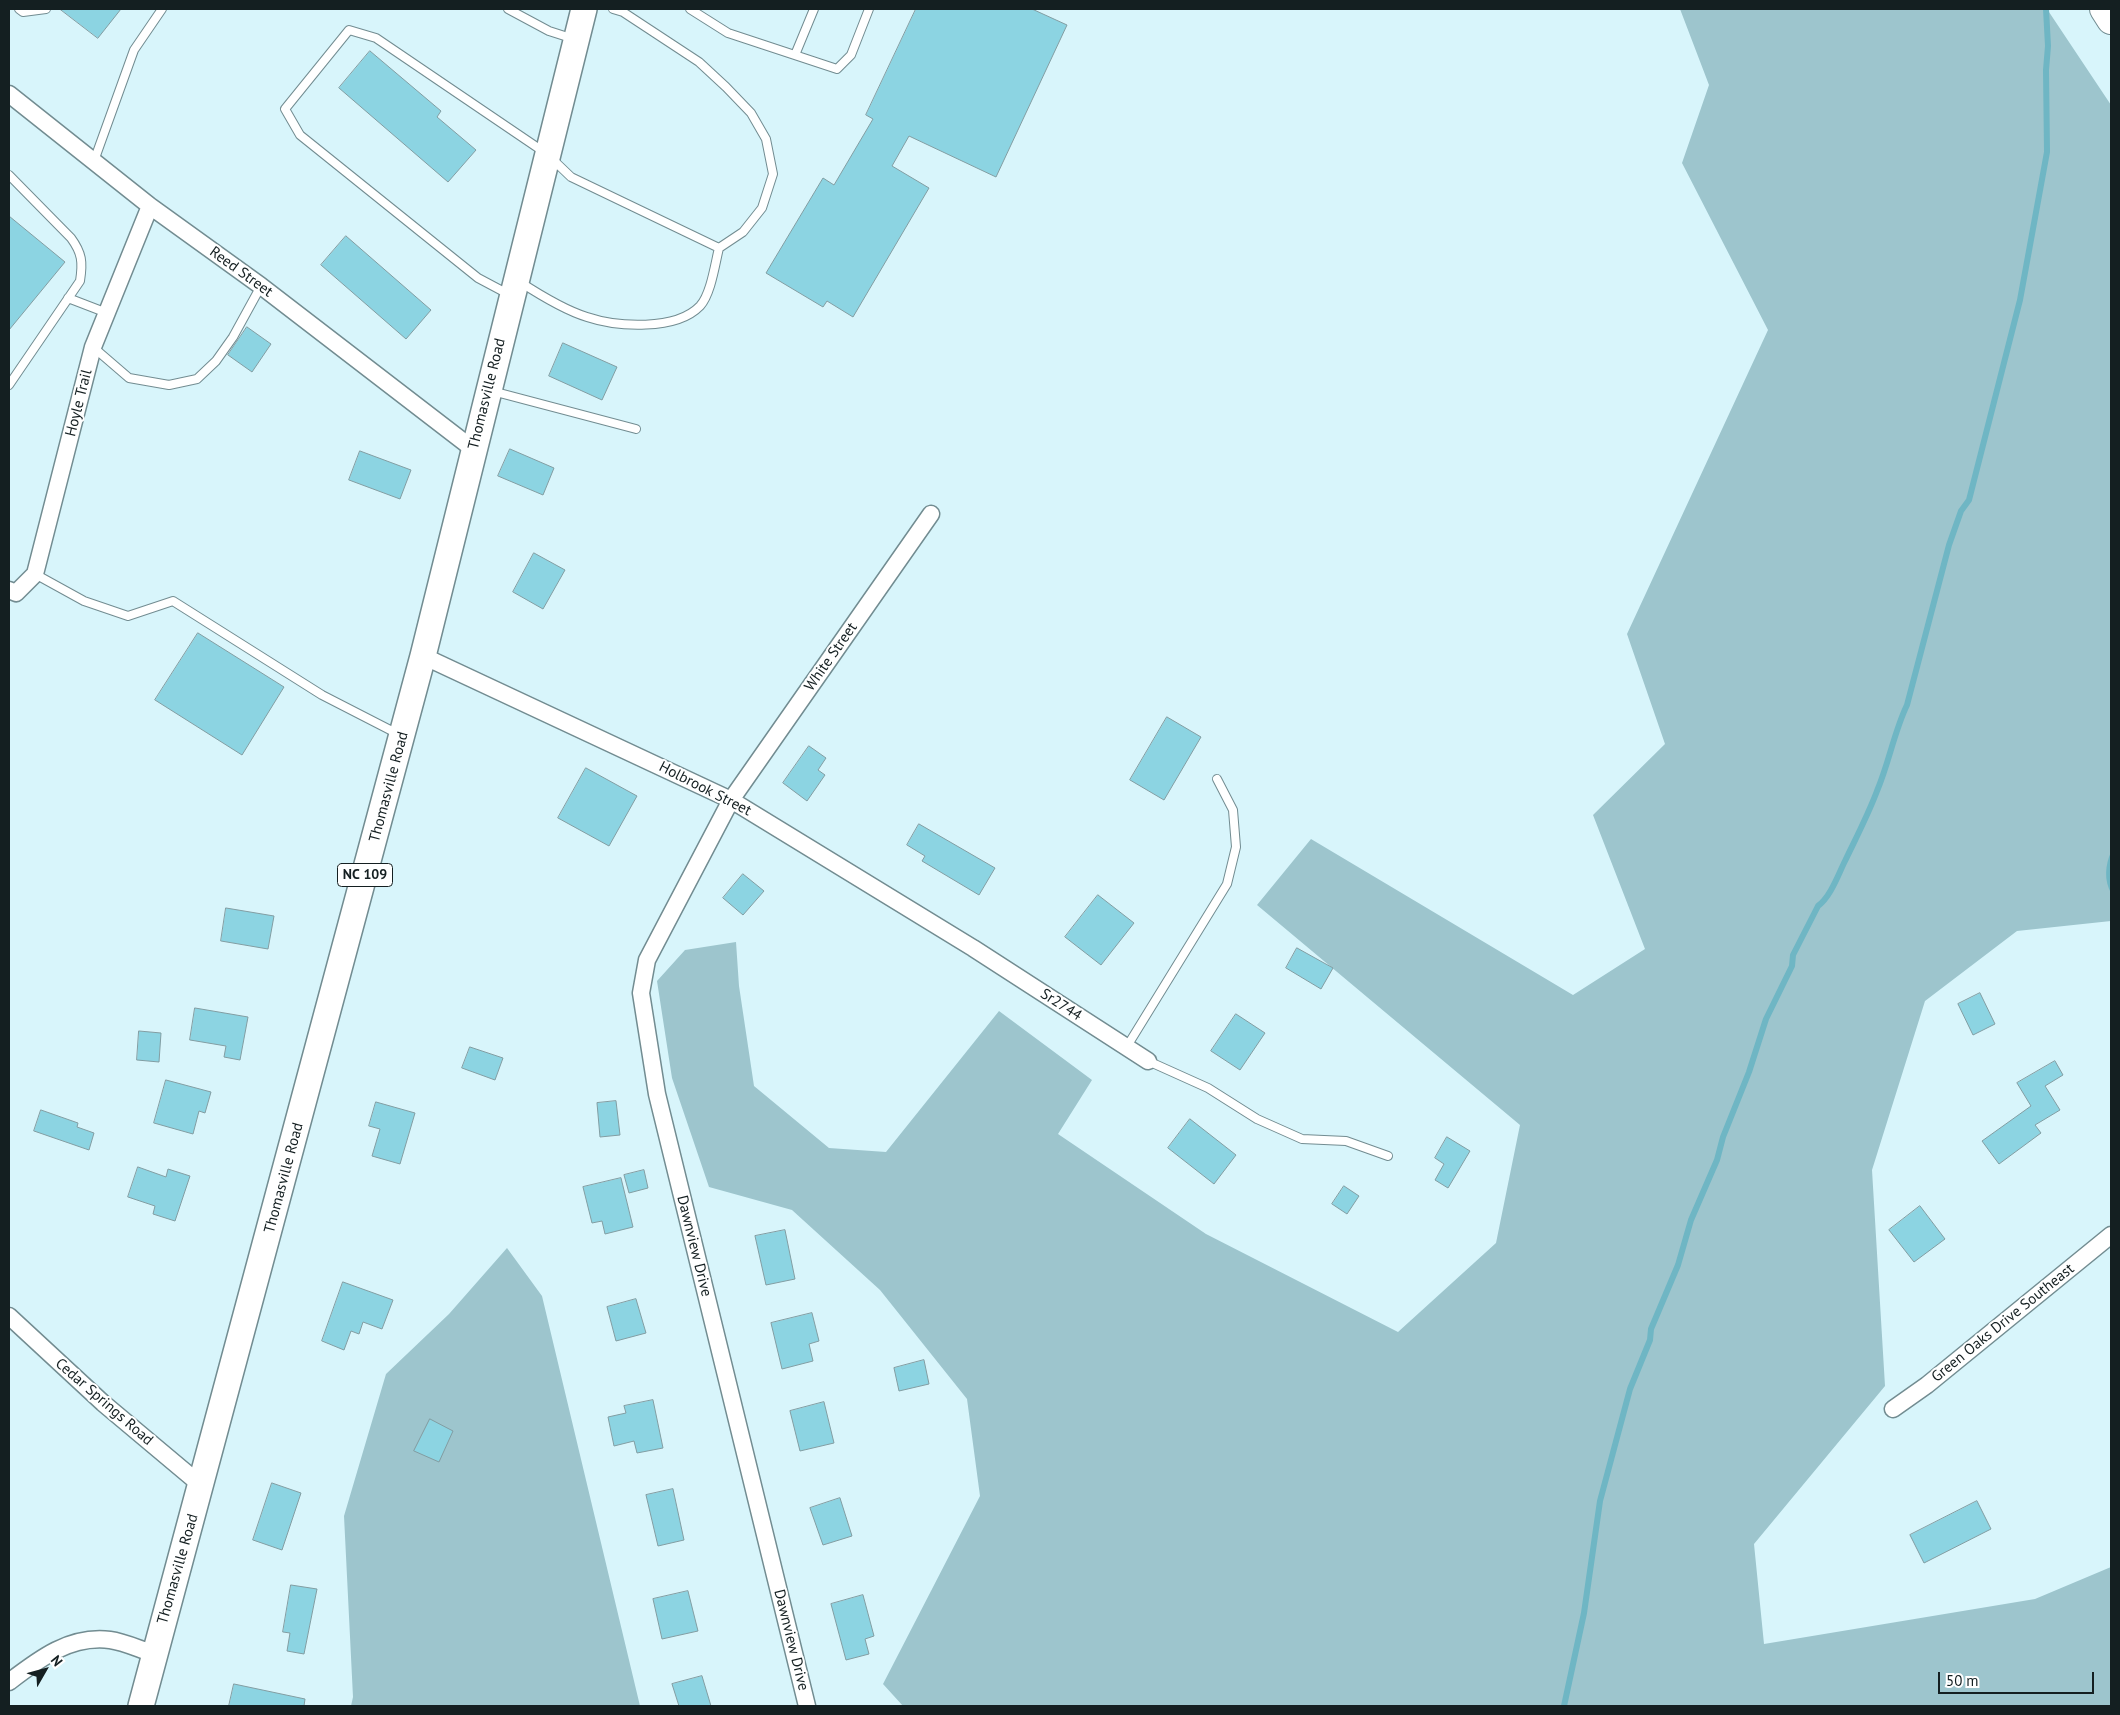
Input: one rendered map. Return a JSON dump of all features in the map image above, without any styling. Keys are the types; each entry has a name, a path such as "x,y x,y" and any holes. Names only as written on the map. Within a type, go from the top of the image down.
{"highway":[{"path":"2104,9 2111,20"}],"main road":[{"name":"Thomasville Road","path":"141,1706 202,1486 424,656 473,449 584,9"}],"street":[{"name":"Reed Street","path":"9,94 150,206 261,286 473,449"},
{"name":"Hoyle Trail","path":"9,590 16,593 34,574 93,347 150,206"},
{"name":"White Street","path":"731,800 931,514"},
{"name":"Holbrook Street","path":"424,656 731,800 973,948"},
{"name":"Dawnview Drive","path":"731,800 647,960 641,993 657,1094 807,1706"},
{"name":"Sr2744","path":"973,948 1148,1062"},
{"name":"Green Oaks Drive Southeast","path":"1893,1409 1927,1385 2111,1235"},
{"name":"Cedar Springs Road","path":"9,1316 103,1404 202,1486"},
{"path":"9,1682 40,1658 72,1642 110,1640 155,1654"}],"lane":[{"path":"19,9 23,12 46,9"},
{"path":"94,162 134,50 162,9"},
{"path":"508,9 549,31 576,39"},
{"path":"613,9 622,12 699,62 751,113 766,139 773,174 762,208 743,232 719,248 710,284 700,306 676,321 634,326 587,318 540,295 478,278 300,135 285,108 349,30 376,38 547,154 571,177 719,248"},
{"path":"690,9 728,33 837,68 851,55 869,9"},
{"path":"795,55 814,9"},
{"path":"9,175 59,224 80,249 83,264 80,280 9,385"},
{"path":"93,347 128,378 169,385 197,379 216,361 233,337 261,286"},
{"path":"68,298 106,314"},
{"path":"488,390 636,429"},
{"path":"34,574 84,601 128,616 173,601 322,695 402,736"},
{"path":"1126,1048 1227,884 1236,847 1233,810 1218,779"},
{"path":"1148,1062 1208,1088 1257,1119 1302,1139 1346,1140 1388,1156"}],"shaded area":[{"path":"1680,9 2047,9 2111,105 2111,921 2017,931 1925,1001 1872,1170 1885,1386 1754,1544 1764,1644 2035,1599 2111,1567 2111,1706 903,1706 883,1684 980,1496 967,1399 880,1290 792,1210 709,1187 672,1078 657,981 685,950 736,942 739,986 754,1086 829,1148 886,1152 999,1011 1092,1080 1058,1134 1206,1234 1398,1332 1496,1243 1520,1125 1257,905 1311,839 1573,995 1645,949 1593,815 1665,744 1627,634 1768,330 1682,163 1709,85"},
{"path":"2111,852 2111,893 2106,873 2107,862"},
{"path":"507,1248 542,1296 640,1706 351,1706 353,1697 344,1516 386,1374 449,1314"}],"building":[{"path":"60,9 121,9 98,38"},
{"path":"916,9 1032,9 1067,25 996,177 909,136 892,166 929,188 853,317 827,301 823,307 766,273 823,178 834,185 873,119 866,115"},
{"path":"370,51 441,111 437,117 476,150 448,182 339,88"},
{"path":"9,216 65,262 9,330"},
{"path":"346,236 431,310 406,339 321,265"},
{"path":"247,327 271,344 252,372 228,355"},
{"path":"563,343 617,367 602,400 549,376"},
{"path":"510,449 554,468 543,495 498,476"},
{"path":"360,451 411,470 400,499 349,480"},
{"path":"534,553 565,570 543,609 513,592"},
{"path":"198,633 284,687 242,755 155,700"},
{"path":"1167,717 1201,737 1164,800 1130,780"},
{"path":"809,746 826,758 818,770 825,775 807,801 783,783"},
{"path":"586,768 637,796 609,846 558,818"},
{"path":"919,824 995,868 979,895 922,861 925,856 907,845"},
{"path":"743,874 764,891 743,915 723,898"},
{"path":"1098,895 1134,923 1101,965 1065,937"},
{"path":"226,908 274,916 268,949 221,941"},
{"path":"1297,948 1333,968 1321,989 1286,968"},
{"path":"1980,993 1995,1024 1973,1035 1958,1004"},
{"path":"195,1008 248,1017 240,1060 224,1057 226,1046 190,1040"},
{"path":"1236,1014 1265,1033 1240,1070 1211,1051"},
{"path":"139,1031 161,1033 159,1062 137,1060"},
{"path":"470,1047 503,1058 495,1080 462,1068"},
{"path":"2055,1061 2063,1075 2045,1086 2060,1110 2035,1125 2041,1133 1999,1164 1982,1141 2031,1106 2017,1083"},
{"path":"166,1080 211,1092 205,1113 199,1111 193,1134 154,1123"},
{"path":"616,1101 620,1135 600,1137 597,1103"},
{"path":"376,1102 415,1113 400,1164 372,1156 380,1129 369,1126"},
{"path":"41,1110 78,1123 77,1127 94,1133 89,1150 34,1131"},
{"path":"1190,1119 1236,1155 1214,1184 1168,1148"},
{"path":"1447,1137 1470,1151 1448,1188 1435,1180 1444,1164 1435,1158"},
{"path":"138,1167 166,1177 168,1169 190,1176 175,1221 153,1214 155,1206 128,1197"},
{"path":"644,1170 648,1188 629,1193 624,1175"},
{"path":"621,1178 633,1227 605,1234 602,1221 592,1223 583,1187"},
{"path":"1344,1186 1359,1196 1347,1214 1332,1204"},
{"path":"1920,1206 1945,1239 1914,1262 1889,1230"},
{"path":"785,1230 795,1279 766,1285 755,1236"},
{"path":"343,1282 393,1300 382,1329 363,1322 359,1334 351,1331 344,1350 322,1341"},
{"path":"636,1299 646,1333 616,1341 607,1307"},
{"path":"812,1313 819,1341 809,1344 813,1361 782,1369 771,1323"},
{"path":"924,1360 929,1384 899,1391 894,1368"},
{"path":"653,1400 663,1448 637,1453 634,1441 614,1446 608,1417 626,1413 624,1406"},
{"path":"824,1402 834,1443 800,1451 790,1411"},
{"path":"430,1419 453,1431 439,1462 414,1451"},
{"path":"272,1483 301,1493 282,1550 253,1540"},
{"path":"673,1489 684,1540 658,1546 646,1495"},
{"path":"840,1498 852,1536 823,1545 810,1508"},
{"path":"1977,1501 1991,1529 1924,1563 1910,1535"},
{"path":"291,1585 317,1589 304,1654 287,1651 290,1633 283,1632"},
{"path":"688,1591 698,1631 662,1639 653,1599"},
{"path":"863,1595 874,1636 865,1639 869,1654 846,1660 831,1604"},
{"path":"702,1676 711,1706 679,1706 672,1684"},
{"path":"234,1684 305,1699 304,1706 229,1706"}],"waterway":[{"path":"1564,1706 1584,1613 1600,1501 1630,1389 1650,1340 1651,1329 1678,1265 1691,1220 1717,1160 1723,1137 1749,1072 1766,1019 1792,966 1793,955 1818,906 1827,897 1834,885 1866,818 1881,780 1907,705 1949,545 1961,511 1969,500 2020,300 2047,152 2046,70 2048,46 2046,9"}]}
